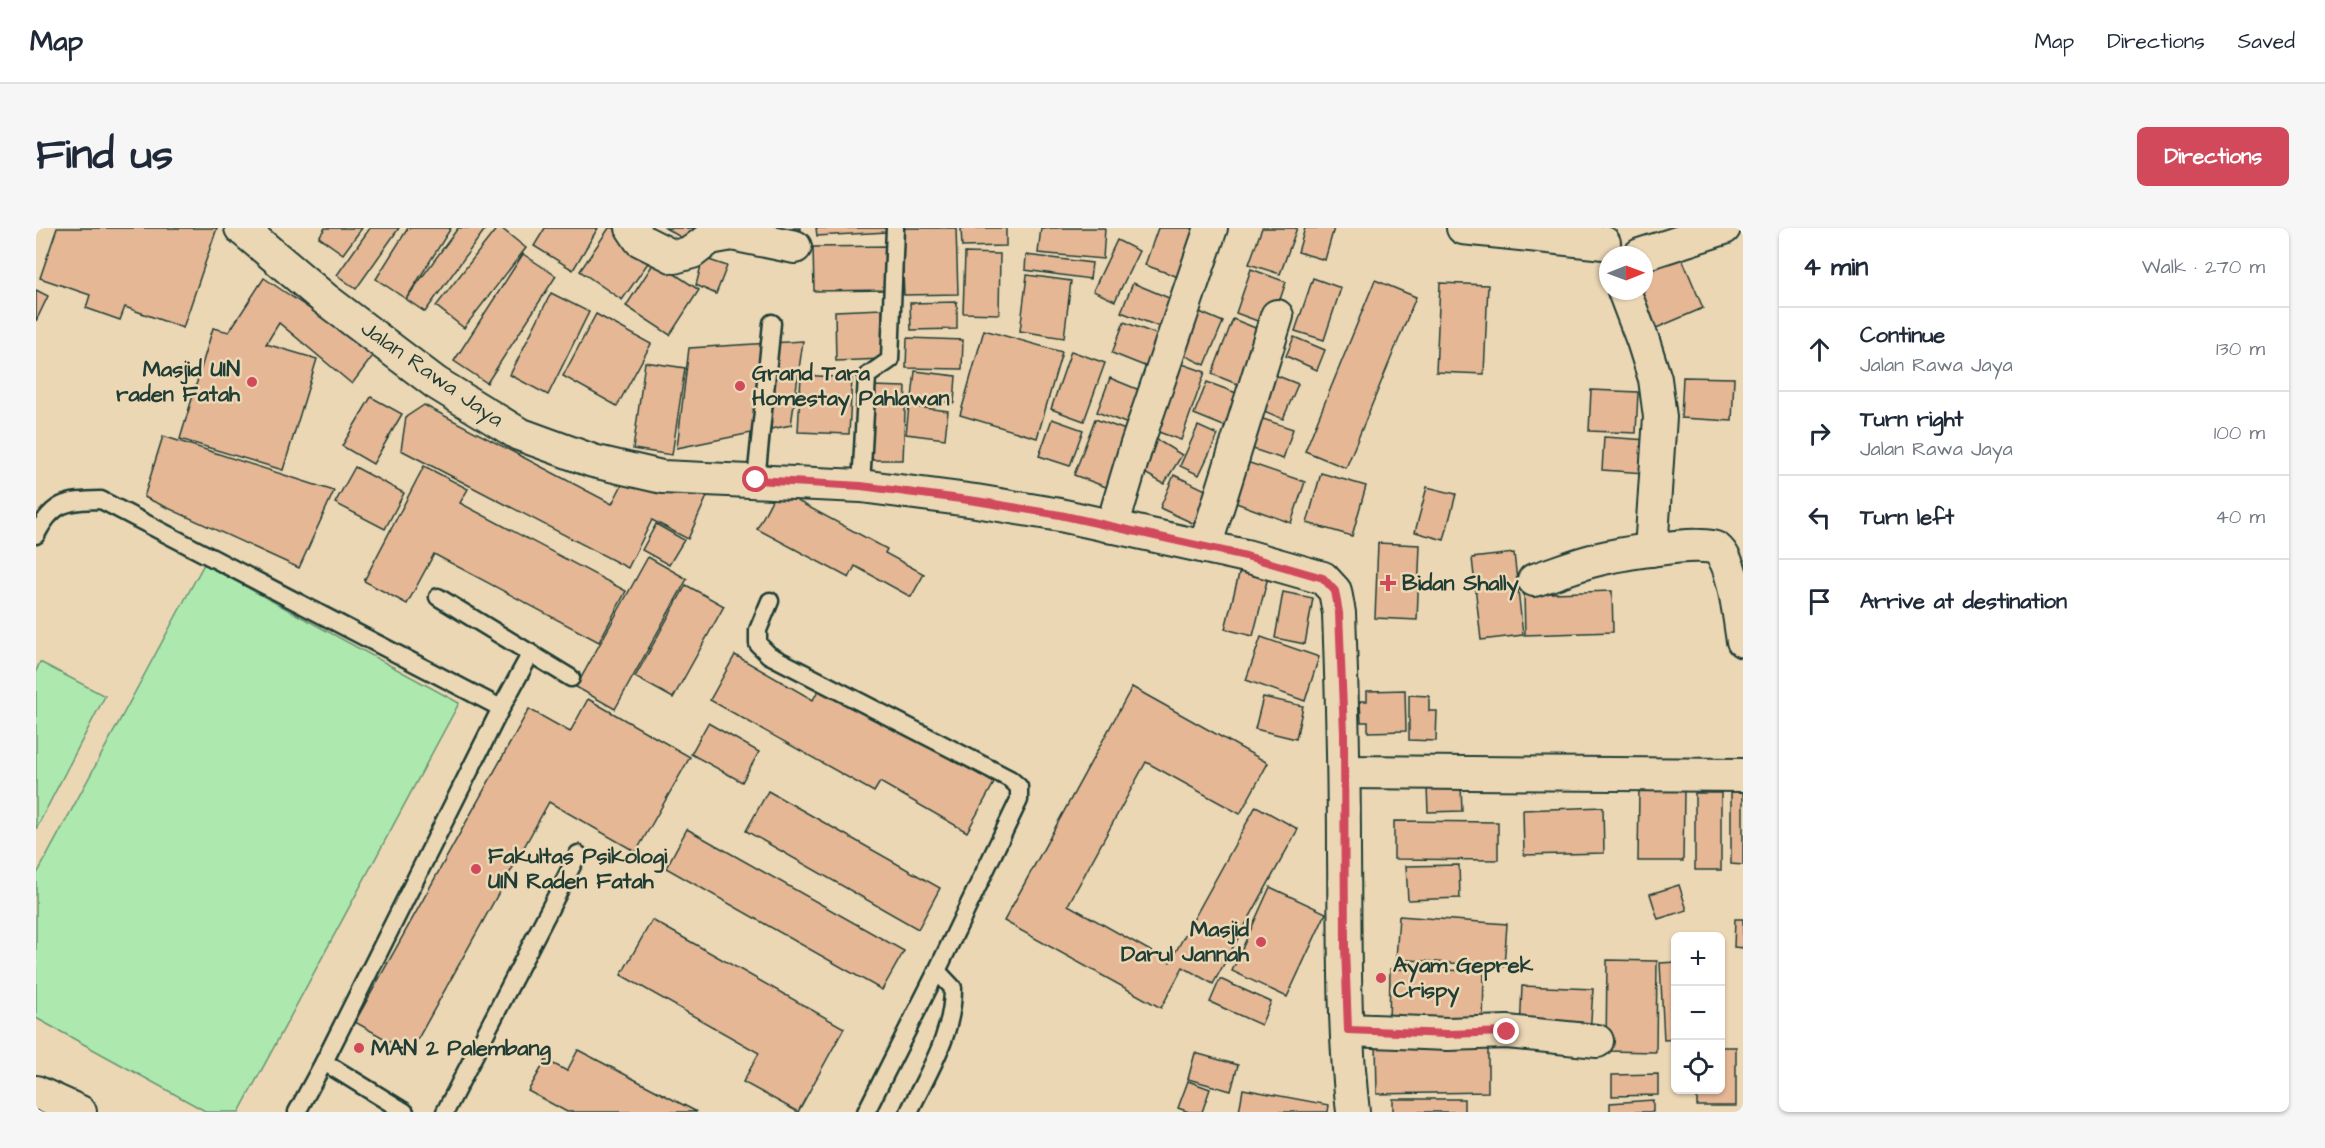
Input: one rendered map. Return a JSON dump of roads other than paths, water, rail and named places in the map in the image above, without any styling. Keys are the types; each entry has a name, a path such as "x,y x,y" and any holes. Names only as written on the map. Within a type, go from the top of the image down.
{"street":[{"name":"Jalan Rawa Jaya","path":"241,228 325,299 436,383 519,434 593,461 662,477 861,486 976,501 1205,547 1323,578 1335,591 1339,613 1344,772 1345,947 1349,1075 1353,1112"},
{"path":"632,228 640,240 674,257 692,252 710,238 732,234 795,247"},
{"path":"1112,527 1136,447 1211,228"},
{"path":"1463,228 1604,242"},
{"path":"1653,251 1724,228"},
{"path":"1626,300 1655,379 1660,417 1651,550"},
{"path":"1205,547 1277,316"},
{"path":"1534,580 1594,560 1651,550 1706,545 1716,548 1730,573 1743,641"},
{"path":"1344,772 1743,775"},
{"path":"1348,1030 1448,1034 1507,1032 1596,1041"},
{"path":"36,1092 80,1112"}],"lane":[{"path":"861,486 867,376 890,360 895,228"},
{"path":"756,480 772,323"},
{"path":"36,535 45,517 60,506 81,500 101,500 501,708"},
{"path":"438,597 571,678"},
{"path":"770,601 758,630 758,644 769,655 1000,773 1019,787 1019,800 866,1112"},
{"path":"297,1112 531,653"},
{"path":"445,1112 578,854"},
{"path":"909,1112 948,1032 953,1008 953,988 937,971"},
{"path":"324,1062 405,1112"}],"place":[{"name":"Masjid UIN raden Fatah","path":"252,382"},
{"name":"Grand Tara Homestay Pahlawan","path":"740,386"},
{"name":"Bidan Shally","path":"1388,583"},
{"name":"Fakultas Psikologi UIN Raden Fatah","path":"476,869"},
{"name":"Masjid Darul Jannah","path":"1261,942"},
{"name":"Ayam Geprek Crispy","path":"1381,978"},
{"name":"MAN 2 Palembang","path":"359,1048"}]}
